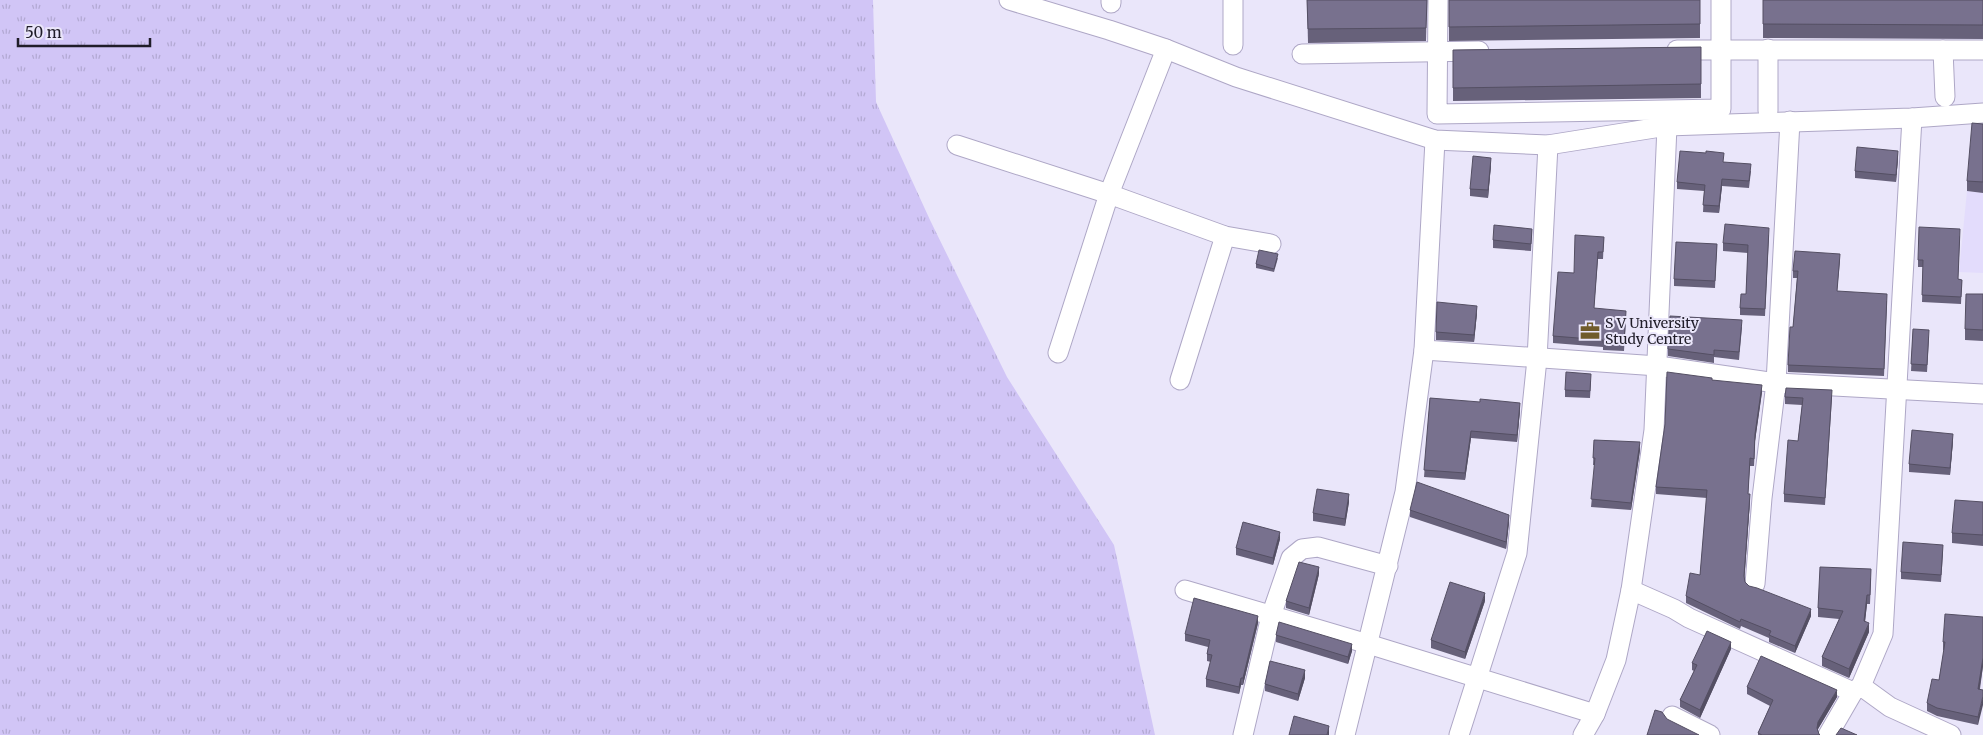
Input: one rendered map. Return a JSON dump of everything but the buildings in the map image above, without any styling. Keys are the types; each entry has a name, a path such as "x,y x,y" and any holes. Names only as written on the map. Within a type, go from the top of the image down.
{"street":[{"path":"1009,0 1109,30 1166,49 1236,77 1435,140 1548,145 1667,126 1912,118 1983,113"},
{"path":"1233,0 1233,45"},
{"path":"1438,0 1437,114 1721,109 1721,0"},
{"path":"1058,353 1109,194 1166,49"},
{"path":"1768,49 1768,111"},
{"path":"1663,50 1983,50"},
{"path":"1943,50 1945,97"},
{"path":"1302,54 1498,51"},
{"path":"1828,735 1857,689 1883,634 1912,118"},
{"path":"1755,584 1762,498 1776,383 1790,121"},
{"path":"1583,735 1595,714 1616,660 1631,590 1654,430 1667,126"},
{"path":"1345,735 1406,492 1424,350 1435,140"},
{"path":"958,145 1109,194 1225,236 1272,244"},
{"path":"1458,735 1517,554 1537,359 1548,145"},
{"path":"1180,380 1225,236"},
{"path":"1424,350 1658,366 1776,383 1983,394"},
{"path":"1243,735 1272,616 1291,558 1302,549 1318,547 1388,566"},
{"path":"1185,590 1595,714"},
{"path":"1631,590 1674,608 1690,618 1857,689 1890,707 1952,735"},
{"path":"1672,716 1710,735"}],"shaded area":[{"path":"1967,191 1983,193 1983,273 1959,272"}],"green space":[{"path":"0,0 873,0 876,102 930,220 1007,377 1114,545 1155,735 0,735"}],"place":[{"name":"S V University Study Centre","path":"1590,331"}]}
